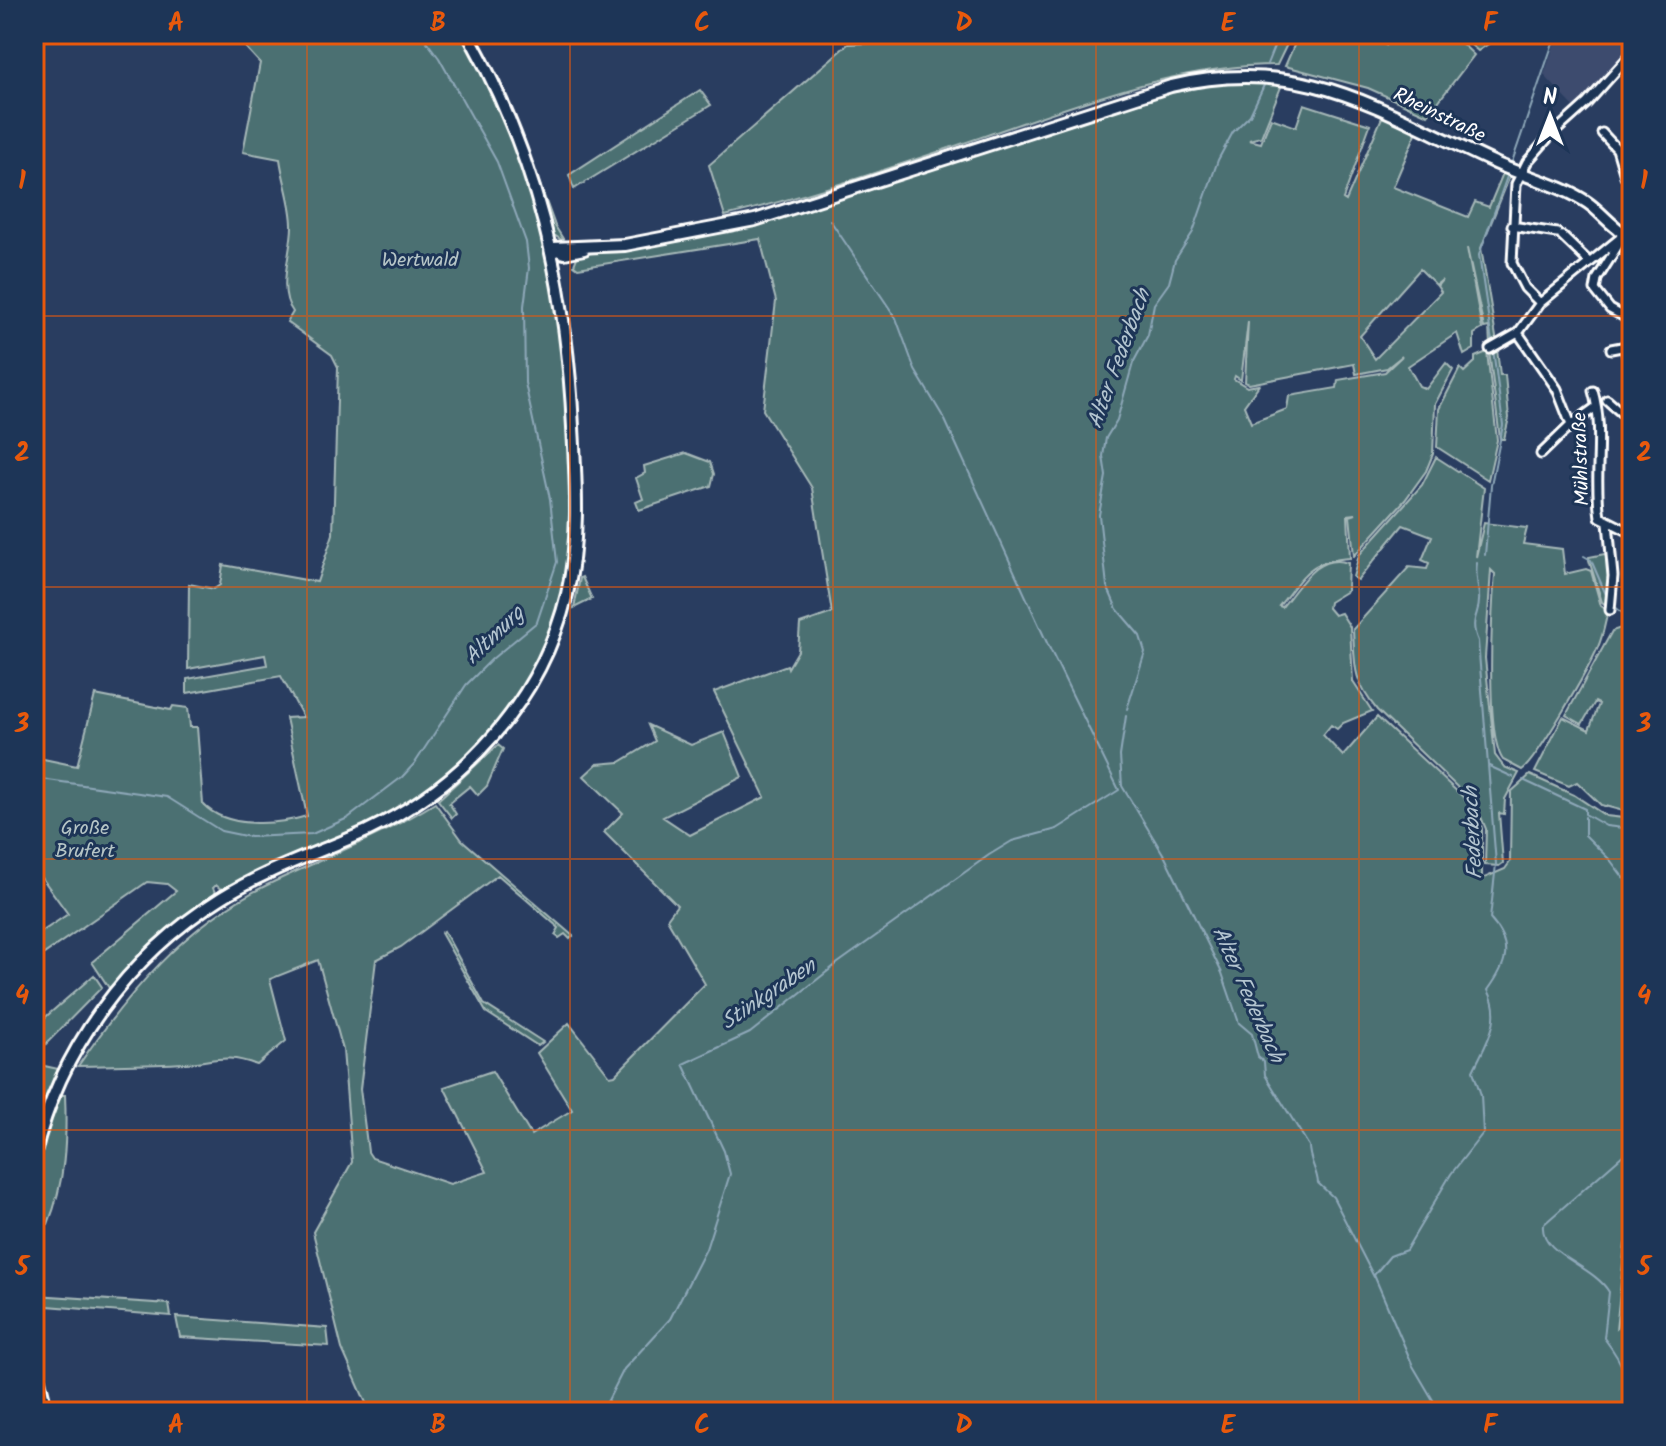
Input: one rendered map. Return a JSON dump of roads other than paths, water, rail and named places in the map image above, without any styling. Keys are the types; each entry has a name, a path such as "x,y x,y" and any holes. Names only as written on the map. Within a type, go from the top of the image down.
{"street":[{"path":"34,1157 44,1121 74,1054 103,1008 155,949 195,915 250,881 381,824 428,796 480,751 527,691 562,613 576,537 571,386 553,248 519,141 468,34"},
{"path":"1540,303 1515,274 1510,251 1512,171 1587,103 1632,53"},
{"name":"Rheinstraße","path":"593,247 679,236 783,213 1171,86 1226,76 1269,76 1306,81 1356,97 1512,171 1575,195 1630,232"},
{"path":"1602,133 1617,149 1625,176 1632,183"},
{"path":"1512,226 1559,234 1589,262"},
{"path":"1493,348 1518,333 1540,303 1630,232"},
{"path":"1630,232 1597,279 1595,290 1610,309 1632,321"},
{"path":"553,248 571,244 593,247"},
{"path":"553,248 571,252 593,247"},
{"path":"557,274 571,252"},
{"path":"1518,333 1557,389 1571,425"},
{"path":"1611,349 1629,347 1632,374"},
{"name":"Mühlstraße","path":"1593,391 1599,436 1595,488 1600,517 1632,533"},
{"path":"1607,400 1632,422"},
{"path":"1541,454 1571,425 1596,407"},
{"name":"Mühlstraße","path":"1608,523 1613,576 1610,610"},
{"path":"34,1360 47,1412"}],"waterway":[{"name":"Altmurg","path":"34,778 167,797 221,831 250,837 312,834 348,818 402,777 415,763 466,685 537,622 557,562 550,499 525,383 524,306 529,268 526,242 497,162 439,58 421,34"},
{"name":"Alter Federbach","path":"1267,64 1279,34"},
{"name":"Federbach","path":"1511,165 1556,34"},
{"name":"Alter Federbach","path":"1127,709 1145,652 1140,636 1117,609 1107,586 1099,515 1106,476 1103,456 1106,438 1117,420 1133,363 1148,335 1154,304 1169,283 1175,260 1193,232 1218,160 1233,132 1250,115 1265,83"},
{"name":"Federbach","path":"1492,342 1479,255 1509,171"},
{"name":"Stinkgraben","path":"602,1412 624,1369 670,1319 706,1249 730,1174 724,1151 683,1064 750,1033 838,963 989,855 1012,841 1057,829 1119,790 1048,645 945,420 915,370 896,318 830,220"},
{"name":"Federbach","path":"1485,555 1491,485 1503,425 1493,349"},
{"path":"1584,556 1591,560 1607,597"},
{"name":"Federbach","path":"1440,1412 1413,1366 1374,1275 1390,1256 1406,1250 1451,1174 1483,1133 1481,1095 1473,1071 1494,1021 1488,990 1500,972 1505,946 1498,928 1490,919 1496,864 1478,641 1474,627 1479,602 1477,563"},
{"path":"1614,606 1632,621"},
{"name":"Alter Federbach","path":"1126,716 1120,756 1122,786 1165,857 1222,973 1239,1023 1252,1034 1258,1057 1264,1062 1265,1075 1309,1146 1318,1183 1333,1197 1374,1277"},
{"path":"1489,766 1513,777"},
{"path":"1523,780 1585,809 1585,814 1606,826 1632,829"},
{"path":"1585,817 1585,835 1611,861 1632,889"},
{"path":"1618,1412 1624,1403 1627,1384 1621,1364 1604,1338 1609,1292 1592,1274 1550,1244 1544,1235 1543,1225 1632,1147"}],"park label":[{"name":"Wertwald","path":"420,261"},
{"name":"Große Brufert","path":"85,840"}]}
